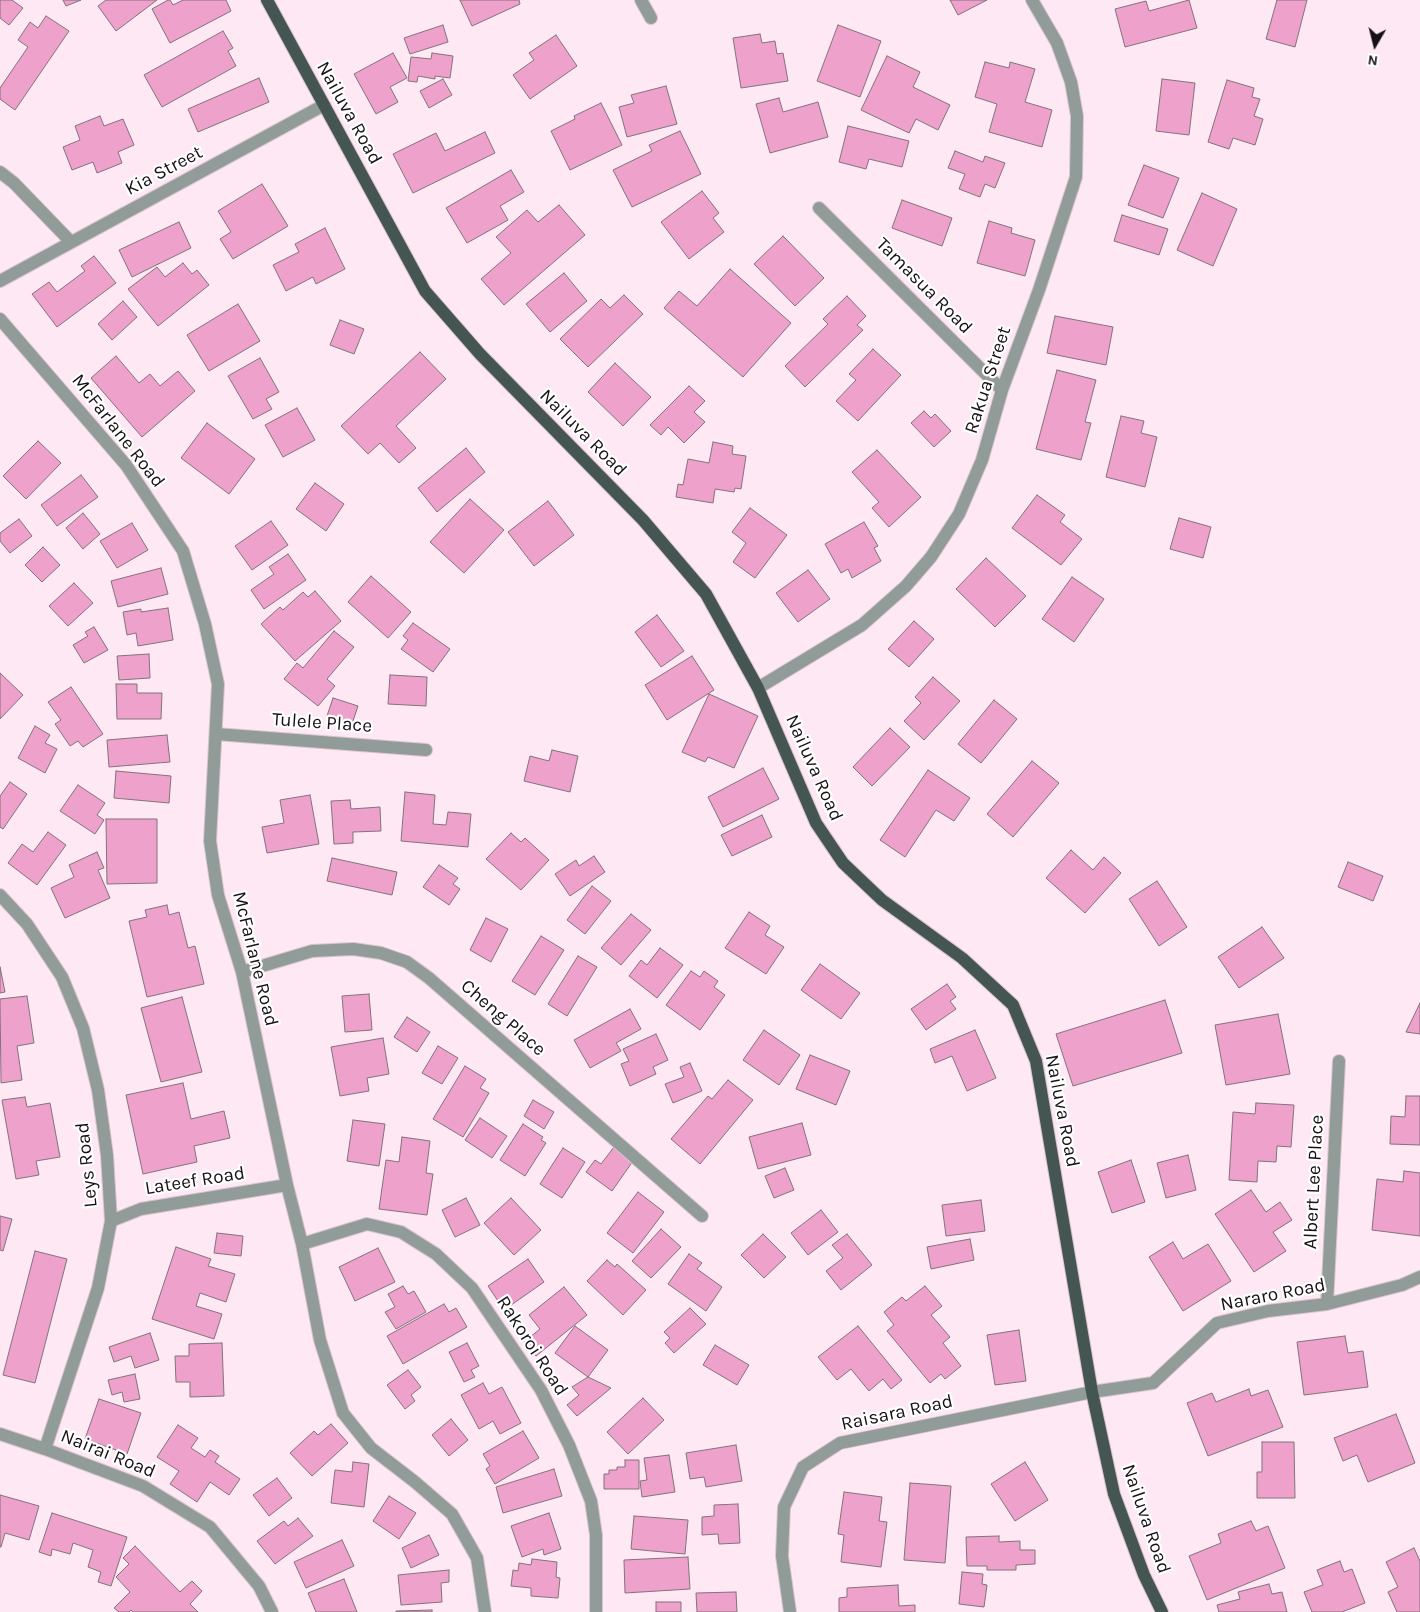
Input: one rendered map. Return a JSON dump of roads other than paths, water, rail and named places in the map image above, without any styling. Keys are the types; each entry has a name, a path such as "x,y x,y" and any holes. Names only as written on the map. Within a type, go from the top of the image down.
{"main road":[{"name":"Nailuva Road","path":"267,0 425,291 480,354 643,520 706,594 758,688 816,822 843,863 882,900 962,958 1013,1005 1036,1061 1092,1392 1114,1494 1144,1575 1162,1612"}],"street":[{"path":"641,0 651,18"},
{"name":"Rakua Street","path":"758,688 862,625 906,586 931,557 959,514 982,460 1002,390 1039,290 1076,177 1077,116 1071,82 1057,43 1032,0"},
{"name":"Kia Street","path":"0,281 324,106"},
{"path":"0,172 14,183 71,242"},
{"name":"Tamasua Road","path":"819,208 1002,390"},
{"name":"McFarlane Road","path":"0,319 126,465 183,552 205,624 218,684 210,841 218,895 242,972 287,1185 302,1244 320,1340 343,1413 371,1448 452,1514 476,1558 485,1612"},
{"name":"Tulele Place","path":"216,734 426,750"},
{"name":"Leys Road","path":"1,897 27,924 62,977 83,1028 98,1090 107,1155 111,1220 98,1288 45,1449"},
{"name":"Cheng Place","path":"242,972 312,952 352,949 382,953 407,962 429,978 702,1216"},
{"name":"Albert Lee Place","path":"1326,1304 1339,1061"},
{"name":"Lateef Road","path":"111,1220 141,1209 287,1185"},
{"name":"Rakoroi Road","path":"302,1244 367,1224 401,1232 436,1254 472,1288 541,1390 569,1445 591,1501 596,1535 596,1612"},
{"name":"Nararo Road","path":"1092,1392 1153,1382 1217,1323 1268,1311 1326,1304 1402,1285 1420,1277"},
{"name":"Raisara Road","path":"790,1612 782,1556 784,1507 803,1467 840,1443 1092,1392"},
{"name":"Nairai Road","path":"0,1434 143,1486 210,1527 259,1586 272,1612"}]}
